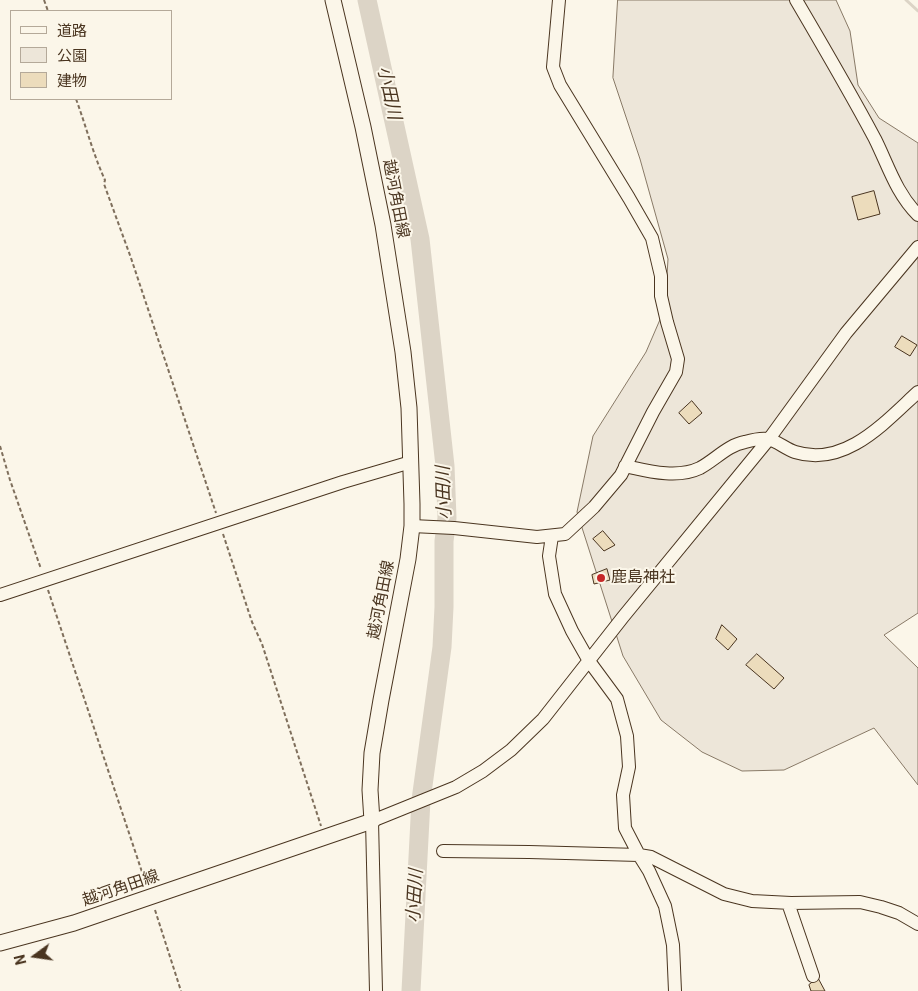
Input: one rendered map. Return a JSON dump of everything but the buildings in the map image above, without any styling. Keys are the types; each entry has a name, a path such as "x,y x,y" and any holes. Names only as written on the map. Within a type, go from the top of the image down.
{"main road":[{"name":"越河角田線","path":"0,943 74,923 372,821 370,790 372,753 408,559 412,526 409,408 383,225 363,127 333,0"}],"street":[{"path":"412,526 454,528 537,537 566,534 594,507 621,474 676,372 678,359 661,296 661,276 652,238 560,85 553,67 559,0"},
{"path":"796,0 876,141 896,185 908,205 918,215"},
{"path":"376,991 372,821 456,787 484,771 511,750 543,719 623,617 769,439 846,333 918,247"},
{"path":"625,466 663,473 682,473 699,468 728,449 743,442 769,439 796,452 819,456 836,453 858,443 872,433 918,392"},
{"path":"0,595 343,482 411,462"},
{"path":"552,536 548,556 555,594 572,630 590,661 617,699 627,736 629,767 623,795 626,828 639,855 650,871 665,906 673,945 675,991"},
{"path":"444,851 639,855 651,857 724,894 752,901 788,903 860,902 899,913 918,924"},
{"path":"788,903 813,976"}],"path":[{"path":"76,100 252,622 262,644 325,838"},
{"path":"0,446 74,669 84,693 94,732 181,991"}],"green space":[{"path":"618,0 836,0 850,31 858,85 879,118 918,143 918,613 884,635 918,668 918,785 874,728 784,770 742,771 702,752 661,720 623,656 577,512 593,436 646,352 665,308 668,259 640,159 613,78"}],"waterway":[{"name":"小田川","path":"367,0 420,239 445,466 447,518 444,541 442,647 421,800 411,991"},
{"path":"906,0 918,11"}],"place":[{"name":"鹿島神社","path":"601,578"}]}
